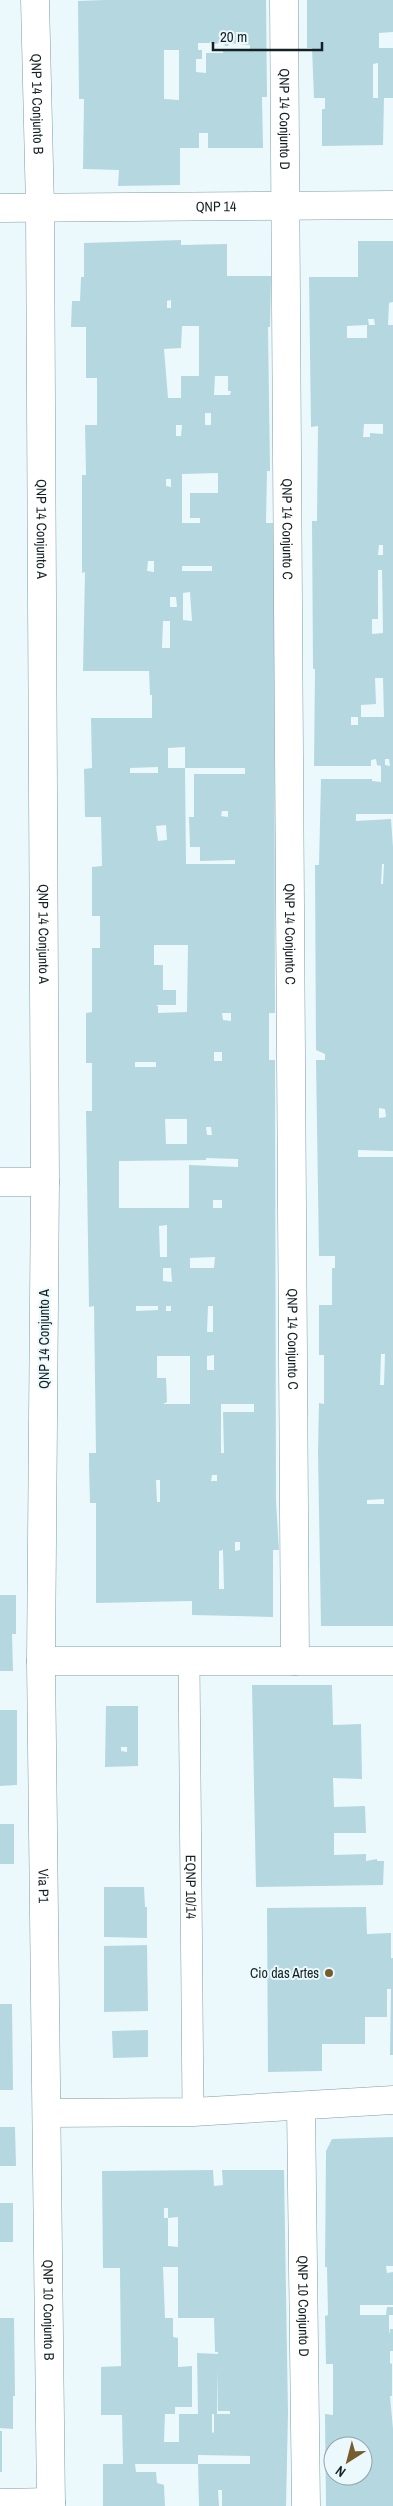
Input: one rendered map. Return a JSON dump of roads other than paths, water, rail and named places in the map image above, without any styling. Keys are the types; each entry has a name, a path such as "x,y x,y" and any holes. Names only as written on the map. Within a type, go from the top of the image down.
{"street":[{"name":"QNP 14 Conjunto B","path":"35,0 40,208"},
{"name":"QNP 14 Conjunto D","path":"284,0 286,207"},
{"name":"QNP 14","path":"0,208 393,205"},
{"name":"QNP 14 Conjunto C","path":"286,207 296,1661"},
{"name":"QNP 14 Conjunto A","path":"40,208 45,1182 41,1661"},
{"path":"0,1182 45,1182"},
{"path":"41,1661 393,1661"},
{"name":"Via P1","path":"41,1661 47,2112"},
{"path":"47,2112 193,2112 393,2100"},
{"name":"QNP 10 Conjunto D","path":"301,2106 306,2506"},
{"name":"QNP 10 Conjunto B","path":"47,2112 51,2504"},
{"path":"0,2502 51,2504"}],"lane":[{"name":"EQNP 10/14","path":"189,1661 193,2112"}],"place":[{"name":"Cio das Artes","path":"329,1973"}]}
